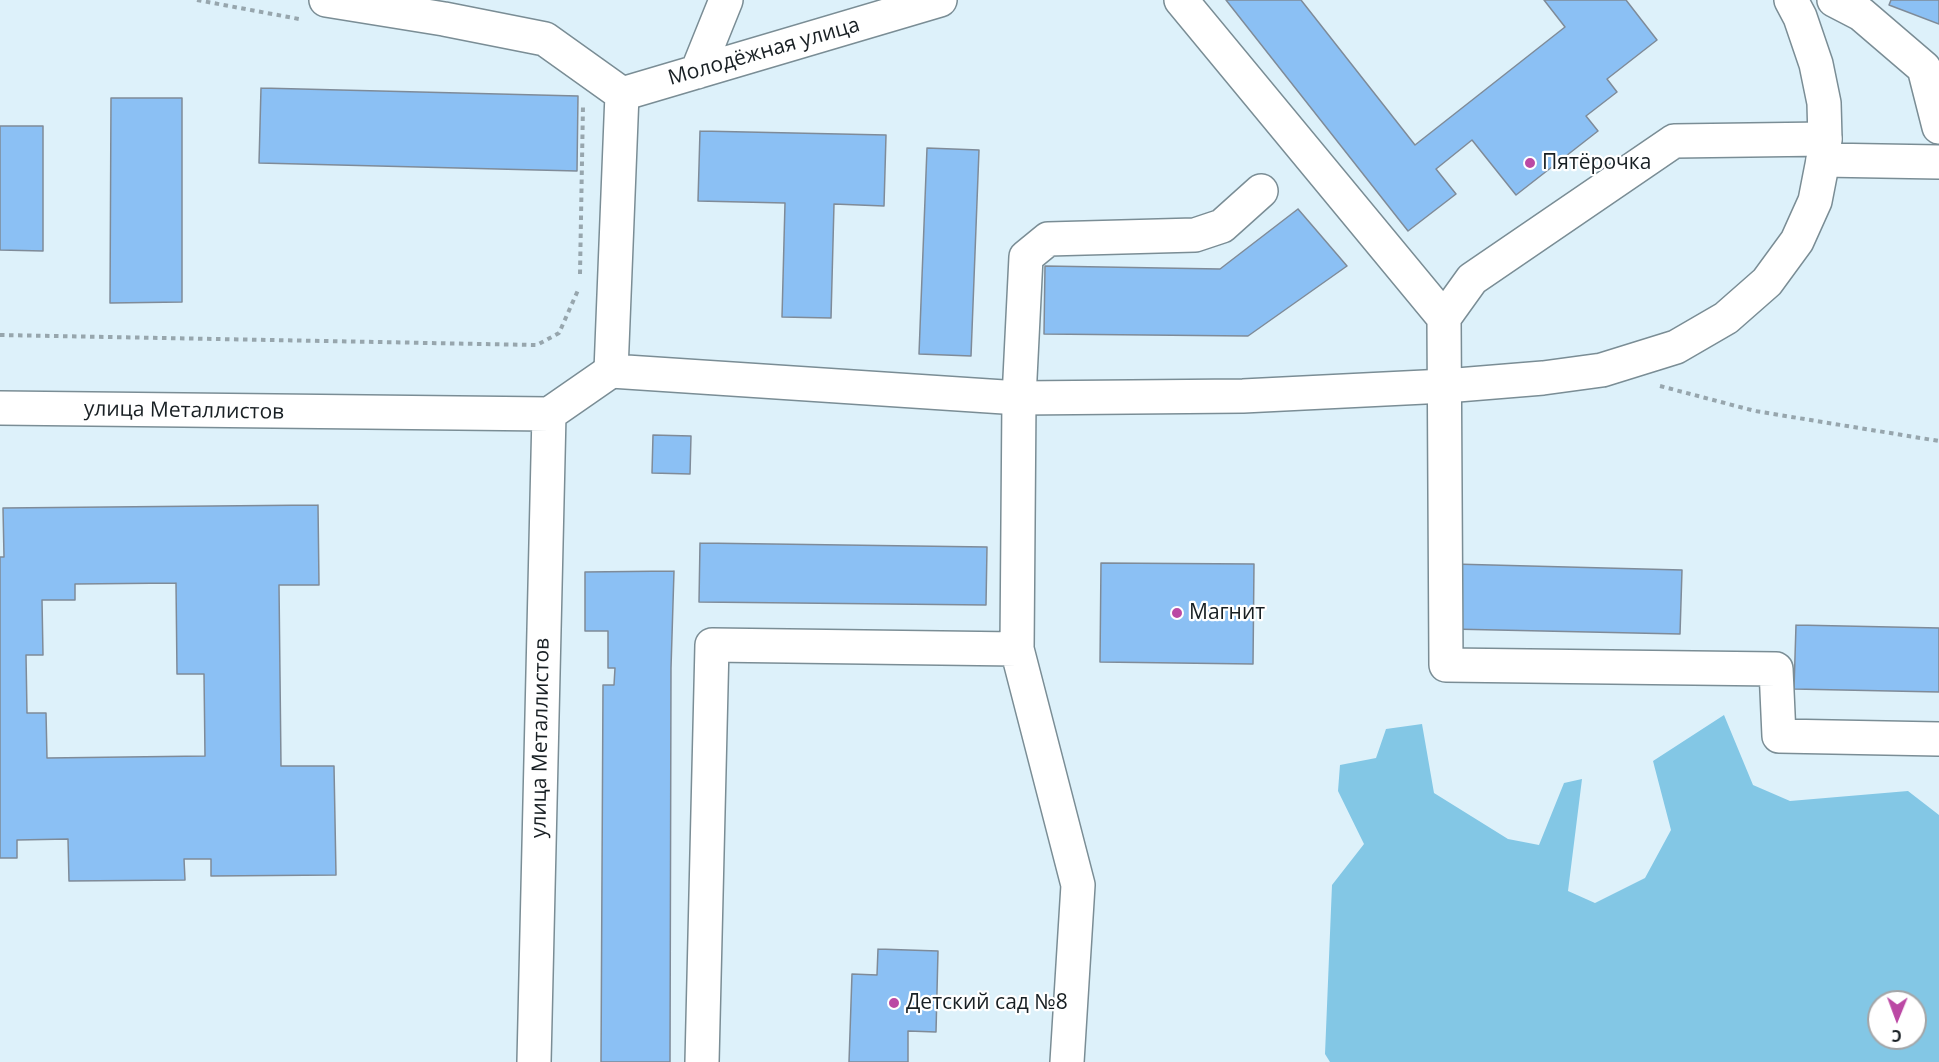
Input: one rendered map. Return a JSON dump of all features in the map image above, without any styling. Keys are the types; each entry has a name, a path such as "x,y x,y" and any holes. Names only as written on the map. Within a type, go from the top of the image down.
{"street":[{"path":"697,72 726,0"},
{"name":"Молодёжная улица","path":"622,94 940,0"},
{"path":"1181,0 1444,318"},
{"path":"549,414 611,371 1019,398 1243,396 1445,386 1543,378 1602,370 1676,347 1726,318 1767,282 1797,241 1815,201 1824,149 1824,103 1816,64 1800,17 1791,0"},
{"path":"1834,0 1862,14 1924,68 1939,127"},
{"path":"314,9 390,5 545,39 622,94 611,371"},
{"path":"1939,162 1824,149 1674,141 1472,279 1444,318 1446,665 1776,669 1779,736 1939,739"},
{"path":"1067,1062 1078,885 1017,649 1019,398 1026,257 1048,239 1195,235 1222,226 1261,191"},
{"name":"улица Металлистов","path":"0,408 549,414 534,1062"},
{"path":"702,1062 712,645 1017,649"}],"path":[{"path":"197,0 314,9"},
{"path":"0,336 537,345 559,333 579,290 583,93"},
{"path":"1656,385 1755,411 1939,441"}],"shaded area":[{"path":"1724,715 1753,785 1790,801 1908,791 1939,815 1939,1062 1330,1062 1325,1054 1332,885 1364,844 1338,791 1340,765 1376,758 1386,729 1422,724 1434,793 1508,839 1539,845 1564,783 1582,779 1568,891 1595,903 1645,878 1671,830 1653,761"}],"building":[{"path":"1226,0 1301,0 1415,145 1565,27 1544,0 1626,0 1657,40 1607,79 1617,92 1586,116 1598,131 1516,195 1472,140 1436,169 1456,194 1408,231"},
{"path":"1891,0 1939,0 1939,24 1889,5"},
{"path":"261,88 578,96 577,171 259,163"},
{"path":"111,98 182,98 182,302 110,303"},
{"path":"0,126 43,126 43,251 0,250"},
{"path":"700,131 886,135 884,206 834,204 831,318 782,317 785,203 698,201"},
{"path":"927,148 979,150 971,356 919,354"},
{"path":"1298,209 1347,266 1248,336 1044,334 1045,266 1220,269"},
{"path":"653,435 691,436 690,474 652,473"},
{"path":"318,505 319,585 279,585 281,766 334,766 336,875 211,876 211,859 184,859 185,880 69,881 68,839 17,840 17,858 0,858 0,557 4,557 3,508","holes":["176,583 177,674 204,674 205,756 47,758 46,713 27,713 26,655 43,655 42,600 75,600 75,584"]},
{"path":"700,543 987,547 986,605 699,602"},
{"name":"Магнит","path":"1101,563 1254,564 1253,664 1100,662"},
{"path":"1453,564 1682,570 1680,634 1451,629"},
{"path":"674,571 671,668 670,1062 601,1062 603,685 614,685 615,668 608,668 608,631 585,631 585,572"},
{"path":"1796,625 1939,628 1939,692 1794,689"},
{"name":"Детский сад №8","path":"878,949 938,951 936,1032 908,1031 908,1062 849,1062 852,974 877,975"}],"place":[{"name":"Пятёрочка","path":"1530,163"},
{"name":"Магнит","path":"1177,613"},
{"name":"Детский сад №8","path":"894,1003"}]}
